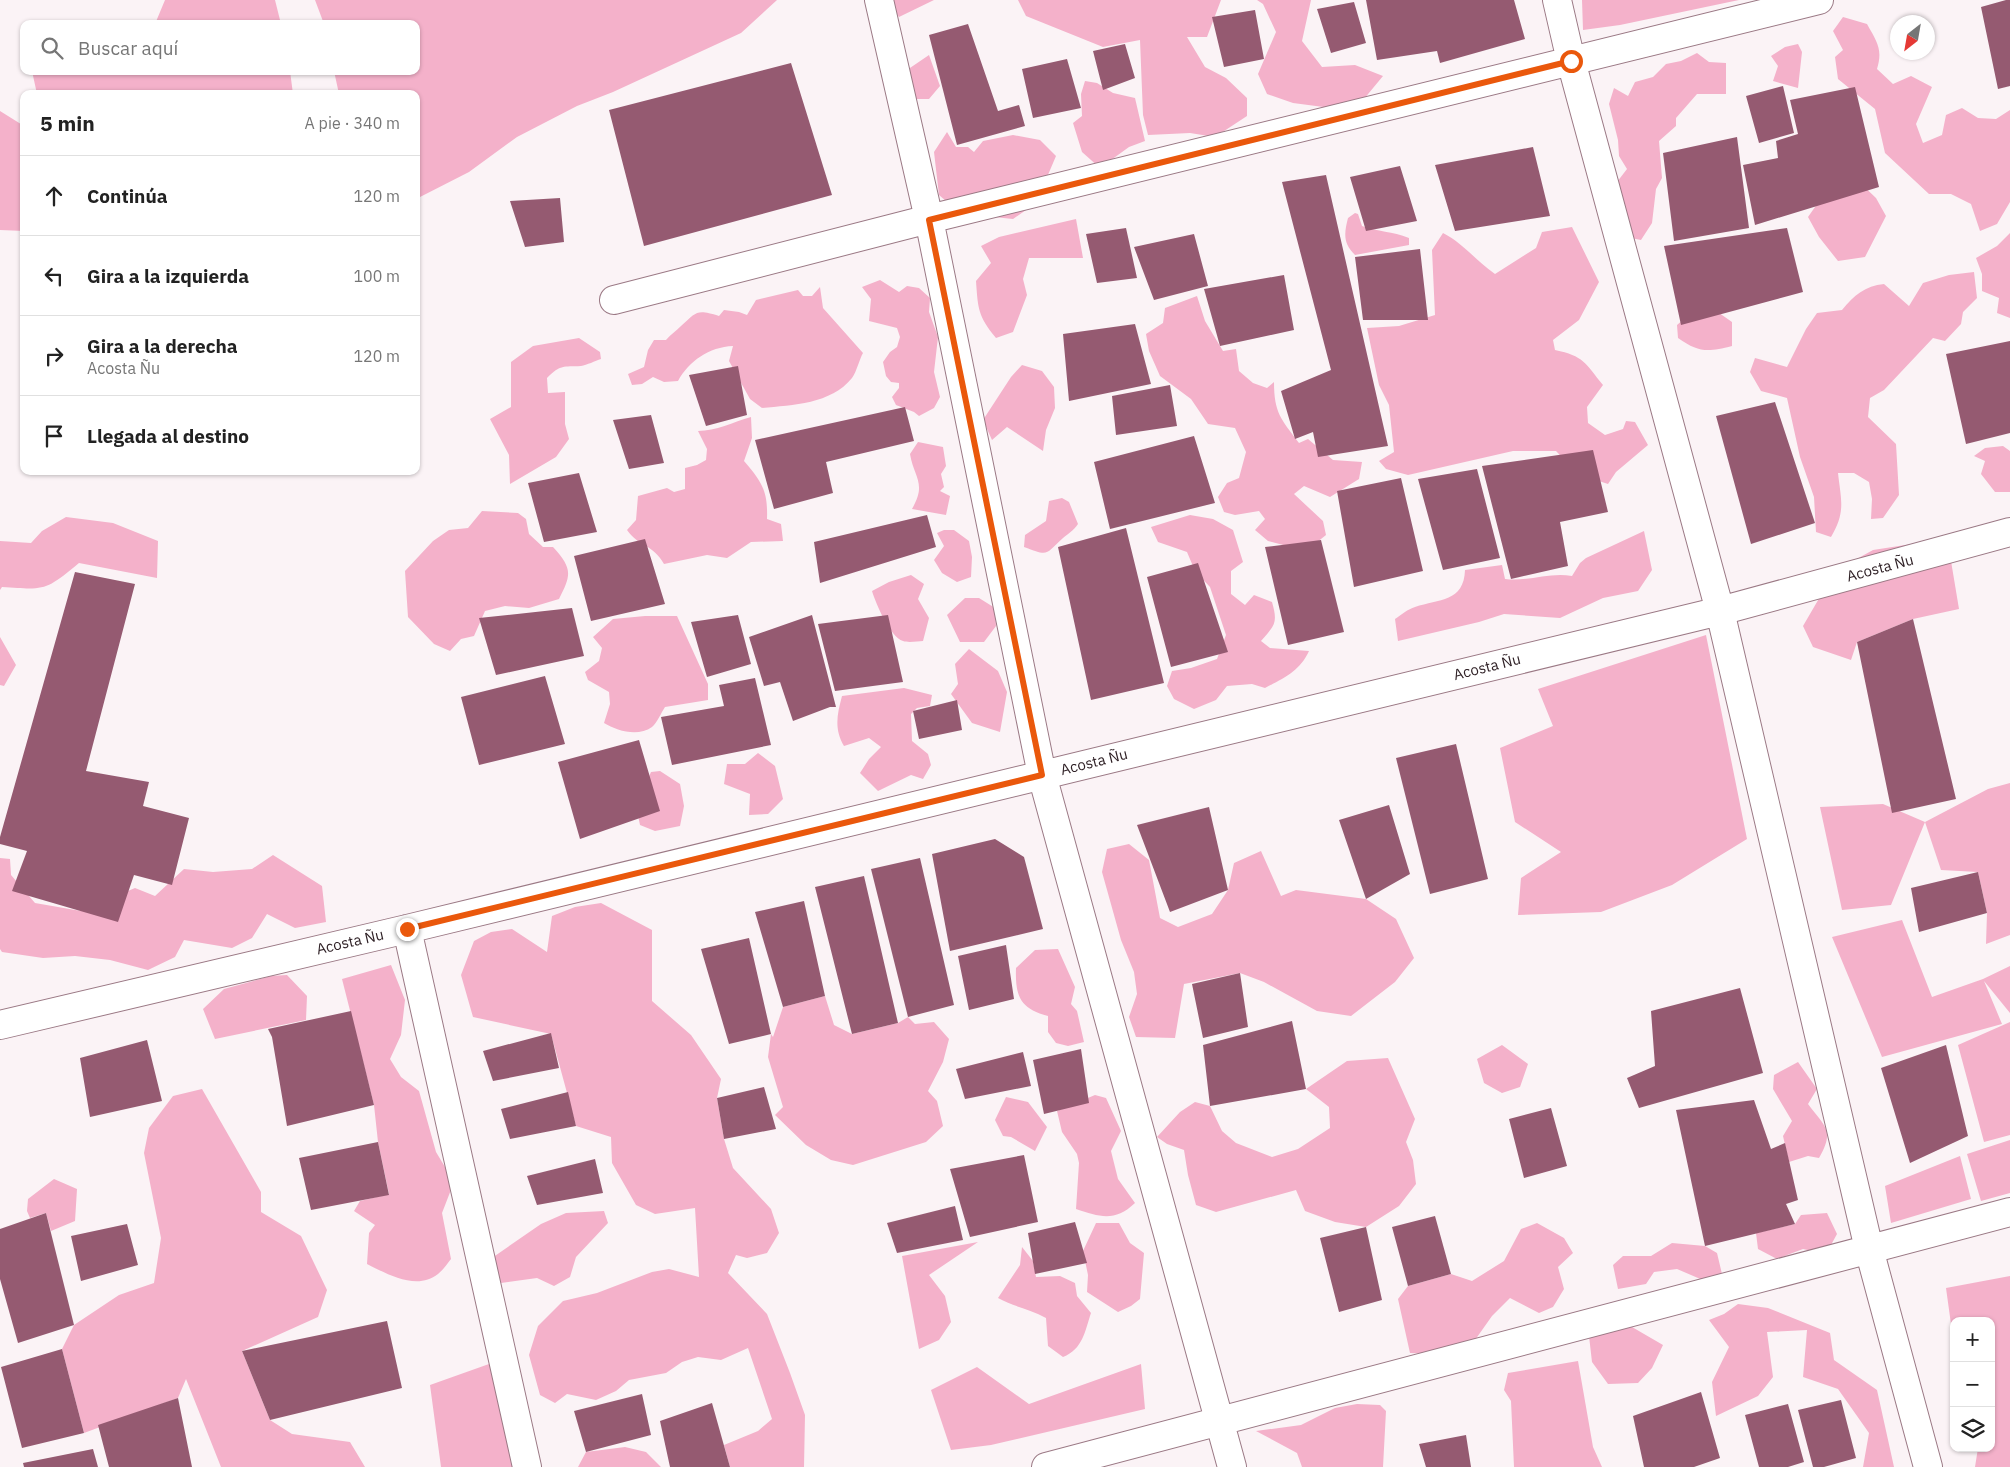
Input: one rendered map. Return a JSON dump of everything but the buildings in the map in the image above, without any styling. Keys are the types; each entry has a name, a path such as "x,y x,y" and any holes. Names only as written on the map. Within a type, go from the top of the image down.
{"street":[{"path":"879,0 929,220 1042,775 1232,1467"},
{"path":"1557,0 1571,61 1720,611 1869,1249 1928,1467"},
{"path":"614,300 929,220 1819,0"},
{"name":"Acosta Ñu","path":"0,1024 407,929 1720,611 2010,532"},
{"path":"407,929 527,1467"},
{"path":"1046,1467 2010,1212"}],"shaded area":[{"path":"165,0 275,0 280,20 157,20"},
{"path":"315,0 777,0 741,33 613,92 577,106 517,137 469,172 420,197 420,90 338,90 335,75 420,75 420,20 322,20"},
{"path":"887,0 934,0 899,17"},
{"path":"1018,0 1221,0 1207,37 1187,37 1205,67 1226,78 1247,98 1247,116 1215,137 1190,133 1148,135 1143,115 1140,40 1103,47 1026,16"},
{"path":"1257,0 1311,0 1302,41 1322,67 1355,65 1383,76 1354,111 1293,103 1267,94 1258,74 1276,32 1263,4"},
{"path":"1582,0 1739,0 1620,25 1583,30"},
{"path":"1843,17 1867,24 1879,51 1877,69 1893,84 1911,76 1932,87 1916,124 1923,143 1942,135 1946,115 1962,108 1978,118 1996,119 2010,110 2010,202 1997,224 1980,231 1971,204 1951,194 1929,194 1885,153 1875,109 1838,79 1835,57 1843,50 1833,31"},
{"path":"1798,44 1802,52 1798,88 1773,81 1778,66 1771,56 1785,47"},
{"path":"1697,53 1709,62 1726,63 1726,94 1697,94 1676,118 1676,126 1659,141 1662,178 1656,189 1652,223 1641,240 1631,238 1617,182 1627,169 1619,156 1618,140 1609,104 1614,88 1628,96 1635,82 1653,77 1666,64 1681,61"},
{"path":"929,55 940,86 929,99 913,99 907,70"},
{"path":"33,75 291,75 292,90 36,90"},
{"path":"1085,81 1097,83 1113,93 1135,98 1145,141 1129,147 1100,168 1082,152 1073,123 1082,116 1081,94"},
{"path":"0,111 20,124 20,231 0,230"},
{"path":"947,132 956,147 968,147 974,152 983,141 1013,135 1040,140 1056,156 1036,203 1013,219 994,217 982,212 953,207 939,195 934,152"},
{"path":"1855,178 1876,198 1886,216 1865,257 1838,261 1819,237 1808,217 1834,180"},
{"path":"1355,213 1358,214 1362,226 1409,238 1409,245 1355,255 1346,242 1345,234 1348,218"},
{"path":"1076,219 1083,258 1029,258 1023,279 1027,295 1013,332 996,338 982,318 978,306 976,281 991,263 981,246 999,237"},
{"path":"1572,227 1599,282 1579,320 1553,340 1555,350 1578,358 1588,366 1603,385 1587,407 1588,423 1605,435 1623,429 1626,421 1635,422 1648,445 1616,472 1608,484 1578,474 1556,451 1513,451 1408,475 1386,469 1379,461 1394,452 1389,405 1379,385 1367,328 1399,326 1435,315 1432,250 1443,233 1457,242 1495,274 1536,248 1542,232"},
{"path":"2010,233 2010,318 1997,313 1999,298 1982,291 1982,274 1976,258 1997,246"},
{"path":"1974,272 1977,298 1963,312 1961,324 1945,341 1933,338 1884,390 1870,398 1868,417 1896,444 1899,495 1883,518 1871,519 1872,499 1869,482 1854,473 1838,473 1841,499 1839,520 1831,537 1816,532 1814,497 1800,457 1787,398 1761,391 1750,372 1755,358 1787,367 1806,329 1817,313 1842,310 1856,296 1871,287 1884,284 1909,306 1923,283 1949,275"},
{"path":"880,280 899,292 907,286 919,288 930,298 929,312 938,337 934,372 940,397 934,408 919,416 896,405 892,397 899,388 899,383 891,382 886,376 883,362 890,352 897,347 900,337 897,328 869,321 871,299 862,287"},
{"path":"820,287 823,308 863,353 852,378 833,393 811,402 762,408 750,399 729,361 733,346 716,349 701,356 688,367 678,381 664,382 653,377 642,384 632,385 628,374 644,367 648,350 654,340 666,340 697,313 701,312 719,316 724,310 747,315 756,300 798,290 803,296 812,296"},
{"path":"1197,296 1205,321 1223,351 1236,349 1239,371 1253,383 1267,388 1274,382 1277,409 1299,443 1308,439 1333,460 1362,462 1359,479 1330,497 1304,486 1294,494 1323,521 1326,535 1306,551 1268,541 1255,530 1265,519 1259,511 1235,515 1224,512 1218,497 1227,483 1239,478 1246,452 1235,428 1208,424 1191,399 1160,376 1149,351 1146,334 1163,323 1165,308"},
{"path":"1712,308 1732,322 1732,346 1704,350 1685,343 1678,338 1677,325 1690,314"},
{"path":"579,338 600,352 601,359 581,366 562,367 547,378 548,393 565,392 565,424 569,439 556,457 510,484 509,455 490,419 511,407 511,362 533,346"},
{"path":"1022,365 1042,371 1054,387 1055,408 1046,430 1043,451 1007,427 992,440 983,420 1011,377"},
{"path":"751,417 752,438 744,461 763,487 767,519 781,524 783,541 751,542 727,558 707,555 664,564 660,557 636,540 627,530 636,520 638,496 667,488 674,492 685,489 685,468 706,460 707,449 698,431 718,428"},
{"path":"918,442 943,447 946,466 941,474 944,487 940,491 950,496 946,515 912,509 919,493 919,486 910,454"},
{"path":"2003,446 2010,451 2010,492 1995,492 1981,474 1985,461 1974,456 1985,448"},
{"path":"1062,498 1069,502 1078,524 1050,551 1043,553 1024,547 1025,535 1046,521 1049,501"},
{"path":"482,511 518,513 526,519 529,534 543,547 553,547 564,560 567,566 568,577 559,599 529,608 505,606 485,611 474,636 461,639 450,651 434,644 408,617 405,571 433,541 449,530 468,528"},
{"path":"1190,515 1213,519 1233,530 1243,562 1231,571 1231,594 1245,605 1254,595 1272,602 1274,609 1274,623 1261,641 1270,648 1309,651 1296,669 1265,688 1252,684 1227,686 1216,700 1194,709 1174,699 1167,686 1172,671 1191,668 1217,659 1226,635 1210,587 1195,571 1187,552 1158,542 1151,527"},
{"path":"66,517 113,523 158,541 157,578 79,563 59,579 44,587 2,587 0,590 0,541 31,543 42,531"},
{"path":"944,530 954,530 969,541 972,557 971,577 957,582 942,573 934,560 944,546 937,533"},
{"path":"1644,531 1652,570 1638,591 1603,598 1560,618 1504,614 1479,622 1398,641 1395,619 1412,608 1449,598 1455,594 1464,580 1465,570 1502,565 1505,579 1514,580 1555,575 1572,576 1580,563 1586,558"},
{"path":"1931,541 1951,561 1959,609 1913,619 1857,642 1851,660 1813,647 1803,626 1835,571 1873,550"},
{"path":"911,575 924,584 918,599 929,618 923,641 905,642 898,638 889,627 872,591 889,582"},
{"path":"965,598 979,598 995,608 996,626 984,642 960,642 947,615"},
{"path":"677,616 708,684 708,700 665,707 652,727 640,732 628,732 604,723 610,704 609,692 588,680 585,672 599,661 602,648 593,637 613,619"},
{"path":"1706,635 1747,839 1672,885 1601,912 1518,915 1521,878 1561,852 1515,822 1500,748 1553,726 1538,689"},
{"path":"0,637 16,665 4,686 0,685"},
{"path":"969,649 998,671 1007,692 1000,732 972,723 951,694 958,684 955,664"},
{"path":"904,688 932,695 930,706 917,708 911,714 912,741 928,754 931,765 923,779 911,775 878,791 860,773 869,759 881,747 869,738 844,746 838,728 840,703 842,696"},
{"path":"758,753 775,766 783,799 768,814 749,815 750,794 724,784 727,764 745,764"},
{"path":"660,771 680,784 684,806 680,826 655,831 640,825 636,806 651,772"},
{"path":"2010,783 2010,935 1986,944 1987,913 1978,872 1941,870 1925,822 1988,789"},
{"path":"1883,804 1925,822 1891,905 1842,910 1820,807"},
{"path":"1129,844 1149,860 1160,918 1178,927 1212,914 1228,890 1234,863 1261,851 1281,896 1296,890 1366,899 1396,919 1414,958 1395,982 1351,1016 1317,1011 1264,982 1240,973 1184,984 1175,1038 1136,1037 1129,1017 1137,994 1134,972 1121,940 1102,872 1107,849"},
{"path":"273,855 322,886 326,922 295,928 267,914 252,938 232,948 184,940 175,957 148,970 110,960 75,956 43,958 2,952 0,949 0,858 10,859 11,875 35,903 81,911 135,888 155,896 184,869 213,872 252,869"},
{"path":"601,903 652,930 652,1001 691,1035 721,1079 717,1098 724,1139 733,1168 771,1209 779,1233 767,1253 747,1258 736,1255 728,1273 767,1314 805,1415 804,1467 730,1467 724,1445 758,1431 772,1419 748,1348 721,1360 698,1357 682,1362 666,1373 629,1380 616,1391 596,1400 567,1394 555,1403 540,1395 529,1355 538,1326 563,1301 597,1293 652,1272 669,1269 699,1277 695,1208 655,1214 636,1205 612,1163 611,1137 576,1126 551,1034 473,1017 461,975 474,941 491,932 512,929 547,952 552,916 575,907"},
{"path":"1902,920 1932,997 1983,979 2010,966 2010,1013 1984,981 2002,1024 1882,1057 1832,937"},
{"path":"1058,949 1075,987 1071,1004 1077,1011 1084,1042 1068,1046 1056,1043 1048,1032 1048,1016 1031,1009 1021,1000 1018,994 1016,978 1016,968 1035,950"},
{"path":"391,965 405,1000 401,1035 390,1059 401,1077 419,1091 436,1152 454,1182 442,1213 451,1259 438,1274 430,1279 421,1281 402,1279 367,1264 369,1233 375,1225 354,1211 360,1201 389,1194 378,1142 374,1105 342,979"},
{"path":"287,975 307,996 306,1020 215,1039 203,1009 224,989 271,976"},
{"path":"825,996 834,1025 852,1034 898,1023 908,1017 915,1024 934,1022 949,1039 943,1062 928,1091 937,1101 943,1126 926,1142 853,1165 831,1160 806,1145 775,1115 783,1107 768,1057 771,1034 773,1037 783,1007"},
{"path":"2010,1022 2010,1135 1984,1142 1958,1045"},
{"path":"1502,1045 1528,1064 1520,1087 1502,1093 1484,1083 1477,1059"},
{"path":"1388,1058 1415,1119 1406,1142 1413,1160 1416,1184 1399,1206 1366,1227 1335,1222 1305,1211 1296,1190 1216,1212 1196,1205 1184,1150 1167,1144 1157,1137 1180,1112 1195,1102 1210,1106 1222,1131 1236,1143 1272,1157 1298,1149 1330,1128 1329,1107 1306,1089 1347,1061"},
{"path":"1798,1062 1817,1089 1808,1104 1823,1124 1827,1135 1824,1149 1819,1158 1808,1156 1789,1162 1783,1136 1792,1121 1773,1089 1774,1075"},
{"path":"202,1089 261,1192 261,1212 301,1236 327,1290 318,1317 242,1351 270,1420 292,1434 350,1442 365,1467 221,1467 186,1379 178,1398 84,1433 62,1349 74,1325 119,1295 154,1283 161,1238 144,1153 149,1128 173,1096"},
{"path":"1095,1095 1106,1098 1121,1131 1111,1151 1118,1179 1135,1203 1121,1213 1107,1216 1100,1216 1076,1209 1079,1163 1077,1154 1062,1132 1057,1111"},
{"path":"1006,1097 1028,1102 1047,1127 1035,1151 1011,1137 1003,1136 995,1120"},
{"path":"2010,1140 2010,1193 1981,1201 1967,1154"},
{"path":"1960,1156 1971,1199 1891,1223 1885,1186"},
{"path":"54,1179 77,1189 75,1221 51,1231 46,1213 30,1218 27,1211 28,1199"},
{"path":"604,1211 608,1223 576,1257 570,1277 554,1286 537,1278 501,1283 494,1276 489,1260 541,1224 566,1213"},
{"path":"1827,1213 1837,1234 1826,1254 1803,1249 1777,1259 1758,1249 1756,1233 1795,1224 1801,1215"},
{"path":"1096,1223 1119,1223 1130,1243 1144,1253 1140,1299 1118,1312 1087,1292 1088,1275 1083,1251"},
{"path":"1537,1223 1564,1238 1573,1253 1558,1267 1564,1289 1553,1307 1539,1313 1510,1298 1492,1316 1475,1340 1440,1354 1410,1353 1398,1299 1408,1286 1451,1274 1472,1281 1504,1261 1521,1229"},
{"path":"978,1242 929,1275 945,1296 951,1322 939,1340 919,1349 902,1256"},
{"path":"1672,1243 1705,1246 1717,1253 1722,1274 1705,1281 1677,1269 1654,1272 1646,1284 1618,1289 1613,1265 1623,1256 1651,1256"},
{"path":"1022,1247 1033,1261 1036,1277 1060,1276 1075,1283 1077,1296 1091,1313 1085,1333 1079,1344 1070,1354 1063,1357 1048,1346 1046,1318 998,1298 1020,1265"},
{"path":"2010,1276 2010,1467 1975,1467 1977,1452 1995,1452 1995,1317 1950,1317 1946,1288"},
{"path":"1738,1304 1768,1308 1830,1333 1834,1360 1877,1390 1894,1467 1863,1467 1869,1433 1838,1389 1803,1377 1807,1330 1767,1332 1773,1377 1758,1396 1716,1416 1712,1382 1729,1347 1709,1320 1724,1314"},
{"path":"1632,1327 1663,1345 1652,1368 1638,1383 1608,1384 1592,1362 1589,1336"},
{"path":"503,1359 526,1467 441,1467 430,1385"},
{"path":"1578,1361 1593,1447 1602,1467 1514,1467 1511,1401 1504,1390 1508,1373"},
{"path":"1141,1364 1145,1409 991,1445 951,1450 931,1390 977,1367 1029,1404"},
{"path":"1357,1404 1380,1405 1386,1411 1383,1467 1302,1467 1297,1453 1256,1431 1301,1425 1335,1408"},
{"path":"625,1447 646,1452 661,1467 578,1467 586,1452"}],"route":[{"path":"407,929 1042,775 929,220 1571,61"}]}
